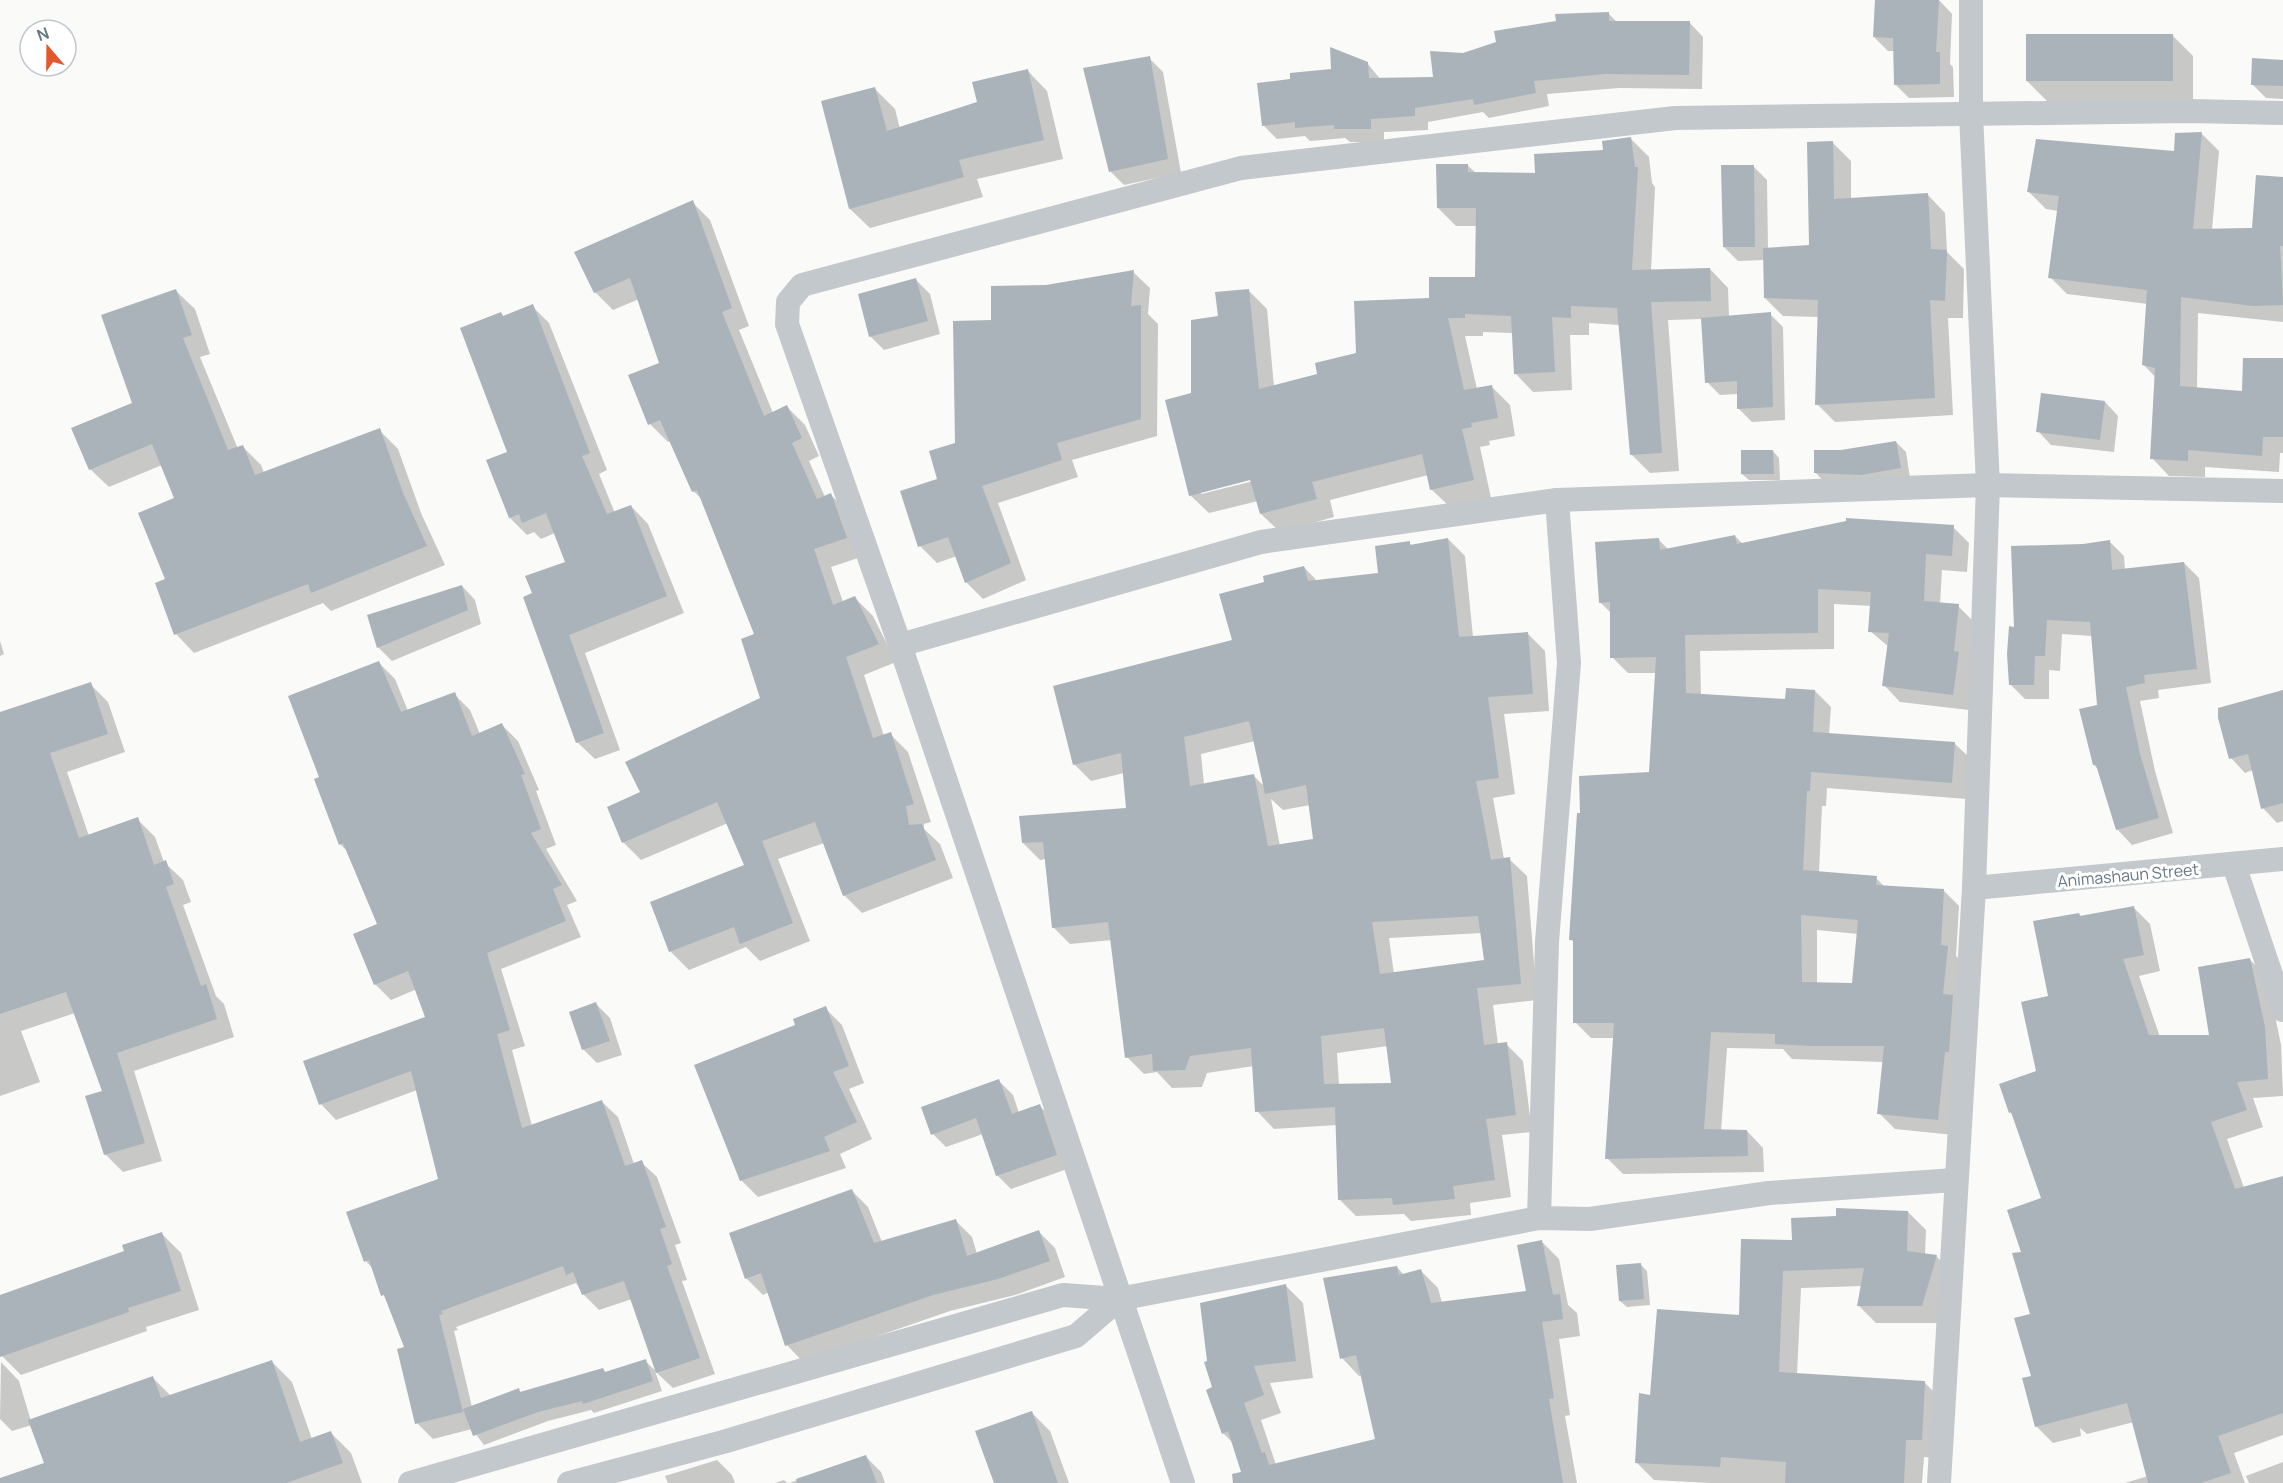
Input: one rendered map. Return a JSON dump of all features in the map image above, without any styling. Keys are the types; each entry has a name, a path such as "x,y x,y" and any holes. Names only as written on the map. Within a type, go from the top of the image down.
{"street":[{"path":"1939,1483 1955,1180 1974,888 1988,484 1971,114 1971,0"},
{"path":"1184,1483 1119,1299 900,645 787,324 788,302 802,285 1241,168 1676,118 2189,111 2283,113"},
{"path":"900,645 1261,542 1557,500 1988,484 2283,491"},
{"path":"1539,1218 1547,942 1569,663 1557,500"},
{"name":"Animashaun Street","path":"1974,888 2283,859"},
{"path":"2234,865 2283,1010"},
{"path":"411,1483 1063,1295 1119,1299 1539,1218 1590,1219 1769,1193 1955,1180"},
{"path":"569,1483 609,1477 1076,1335 1119,1299"}],"building":[{"path":"1875,0 1939,0 1936,52 1940,52 1940,84 1894,85 1893,38 1873,37"},
{"path":"1609,12 1609,21 1690,21 1689,75 1605,74 1534,81 1536,93 1474,105 1473,99 1415,108 1415,116 1371,119 1371,129 1334,129 1334,125 1295,128 1295,122 1262,126 1257,83 1290,79 1290,73 1331,69 1330,47 1368,62 1369,78 1433,77 1430,51 1463,53 1496,42 1494,31 1556,21 1555,14"},
{"path":"2026,34 2173,34 2173,81 2026,81"},
{"path":"1150,56 1168,159 1109,172 1083,68"},
{"path":"2252,58 2283,60 2283,86 2251,85"},
{"path":"1028,69 1044,140 959,160 964,177 849,209 821,101 875,87 887,131 977,102 972,82"},
{"path":"2202,132 2193,229 2252,228 2256,175 2283,177 2283,246 2280,246 2283,305 2253,306 2181,297 2180,386 2242,391 2243,358 2283,358 2283,437 2263,437 2262,456 2188,450 2188,461 2150,459 2155,368 2142,365 2147,290 2048,278 2059,196 2027,192 2036,139 2174,151 2175,133"},
{"path":"1631,137 1635,167 1638,167 1632,270 1710,268 1711,301 1651,302 1662,453 1630,455 1617,308 1571,306 1571,318 1552,317 1555,372 1514,374 1511,316 1465,314 1465,318 1448,318 1464,390 1492,385 1498,418 1471,423 1472,427 1462,429 1474,480 1430,490 1422,454 1312,482 1317,499 1260,514 1250,480 1189,496 1165,400 1191,393 1191,320 1218,316 1215,292 1249,289 1259,389 1317,374 1315,363 1356,353 1354,301 1429,298 1429,277 1475,277 1476,208 1437,208 1436,164 1468,164 1468,172 1535,173 1534,154 1603,150 1602,141"},
{"path":"1833,141 1834,199 1928,193 1931,249 1947,250 1945,301 1930,300 1935,398 1815,405 1818,300 1764,298 1763,248 1809,245 1807,142"},
{"path":"1721,165 1754,165 1755,247 1723,247"},
{"path":"693,200 732,308 722,312 764,416 787,405 802,438 792,443 817,499 831,493 847,538 814,549 833,605 855,596 879,644 846,657 873,738 891,732 914,804 906,806 909,825 922,824 936,860 843,896 815,822 762,841 793,923 740,944 734,927 669,952 650,902 744,865 717,802 622,843 607,807 640,792 625,762 760,698 741,639 754,634 697,490 692,492 660,420 648,425 628,375 659,363 630,278 594,293 574,252"},
{"path":"1134,270 1131,306 1141,305 1141,419 1057,443 1062,460 982,486 1011,563 965,583 948,537 918,547 900,491 937,479 929,451 955,443 953,321 991,320 991,286 1046,285"},
{"path":"916,278 928,321 869,337 858,294"},
{"path":"176,289 192,335 183,338 228,450 243,445 255,475 380,428 403,493 427,546 311,593 308,584 174,635 155,583 165,579 138,513 174,498 152,444 89,470 71,428 132,403 101,315"},
{"path":"533,304 590,453 582,456 607,514 631,505 667,596 569,635 604,733 576,743 523,597 532,593 525,576 565,562 546,513 522,523 519,514 509,518 486,460 507,452 460,328 501,312 503,316"},
{"path":"1771,312 1773,407 1737,409 1737,381 1705,383 1701,318"},
{"path":"2041,393 2105,401 2100,440 2036,432"},
{"path":"1896,441 1901,468 1861,475 1814,473 1814,450 1841,450"},
{"path":"1741,450 1773,450 1774,474 1741,474"},
{"path":"1846,518 1954,525 1952,556 1926,554 1924,601 1959,604 1954,651 1959,652 1953,695 1882,686 1889,633 1868,632 1871,592 1818,589 1818,633 1685,635 1686,693 1785,699 1786,688 1815,690 1813,732 1955,742 1952,783 1811,772 1810,791 1807,791 1803,870 1877,876 1876,885 1944,889 1941,945 1948,946 1943,994 1953,995 1949,1052 1945,1052 1938,1120 1877,1114 1884,1046 1775,1044 1775,1034 1711,1032 1704,1129 1747,1130 1748,1156 1605,1159 1614,1023 1573,1023 1573,940 1569,940 1577,813 1580,813 1579,776 1649,772 1656,657 1610,658 1610,602 1599,603 1595,542 1659,538 1660,550 1735,535 1737,544 1846,521","holes":["1801,915 1858,920 1852,983 1802,982"]},
{"path":"1448,538 1459,637 1528,632 1533,694 1488,697 1499,778 1476,781 1491,860 1510,857 1521,984 1477,988 1484,1045 1507,1042 1516,1115 1486,1119 1495,1180 1453,1186 1455,1199 1393,1205 1392,1198 1338,1200 1335,1107 1255,1112 1251,1048 1190,1056 1185,1070 1153,1071 1152,1054 1125,1058 1108,922 1052,928 1043,842 1022,843 1019,816 1126,808 1121,753 1073,765 1053,686 1232,640 1219,594 1264,582 1263,576 1304,566 1308,581 1378,573 1375,546 1410,541 1410,545","holes":["1249,721 1265,794 1306,785 1313,839 1268,846 1254,774 1190,786 1184,737","1478,916 1484,960 1380,974 1372,922","1384,1028 1391,1083 1324,1084 1321,1036"]},
{"path":"2110,540 2112,570 2184,562 2197,669 2144,675 2145,683 2126,687 2140,754 2159,818 2116,830 2096,765 2093,765 2079,709 2097,705 2090,622 2047,620 2045,656 2035,656 2034,685 2009,685 2007,654 2009,626 2014,627 2011,546 2083,544"},
{"path":"462,585 468,610 377,648 367,615"},
{"path":"379,661 401,712 455,692 472,736 502,723 525,774 521,775 541,829 531,833 562,885 553,889 566,921 487,953 510,1030 497,1034 522,1128 602,1100 625,1166 642,1160 666,1227 660,1229 672,1264 667,1266 700,1358 656,1373 624,1281 582,1295 573,1272 566,1275 563,1266 441,1311 443,1314 439,1315 463,1412 415,1424 397,1349 404,1347 384,1295 381,1296 369,1260 364,1262 346,1212 438,1179 411,1071 319,1105 303,1061 425,1017 408,971 374,985 353,934 377,924 343,843 339,845 314,779 319,777 288,696"},
{"path":"91,682 108,734 50,753 79,838 138,817 154,865 166,860 174,884 166,887 201,986 206,984 217,1019 117,1053 145,1143 104,1155 85,1096 102,1091 66,992 0,1014 0,712"},
{"path":"2283,690 2283,803 2261,809 2248,754 2229,759 2218,718 2218,708"},
{"path":"2134,906 2144,955 2123,959 2149,1035 2209,1035 2198,967 2250,958 2265,1027 2268,1079 2237,1082 2247,1110 2211,1122 2235,1189 2283,1176 2283,1413 2218,1436 2231,1473 2201,1483 2148,1483 2127,1403 2035,1427 2022,1378 2031,1376 2014,1318 2030,1314 2012,1253 2021,1252 2007,1210 2041,1198 1999,1084 2036,1071 2021,1002 2048,996 2033,921 2079,913 2080,916"},
{"path":"596,1002 610,1041 582,1050 569,1012"},
{"path":"826,1006 849,1066 833,1072 857,1122 824,1137 830,1151 740,1181 694,1065 795,1025 793,1019"},
{"path":"999,1079 1012,1114 1040,1104 1057,1155 996,1176 976,1118 931,1135 921,1107"},
{"path":"852,1189 874,1243 956,1219 967,1256 1039,1230 1050,1261 998,1279 933,1295 785,1346 761,1273 745,1279 729,1233"},
{"path":"1836,1208 1908,1211 1907,1251 1937,1255 1922,1306 1857,1306 1864,1268 1783,1271 1779,1372 1925,1381 1922,1440 1906,1440 1904,1483 1785,1483 1786,1462 1721,1457 1720,1467 1635,1463 1639,1393 1650,1395 1657,1309 1739,1315 1741,1239 1792,1240 1791,1218 1836,1216"},
{"path":"162,1232 181,1291 128,1308 129,1312 0,1357 0,1295 124,1251 122,1245"},
{"path":"1542,1240 1553,1295 1560,1294 1563,1319 1542,1322 1554,1398 1549,1399 1563,1483 1233,1483 1232,1474 1241,1472 1228,1431 1222,1434 1206,1390 1212,1387 1204,1362 1207,1361 1200,1303 1286,1284 1296,1361 1254,1366 1264,1395 1244,1403 1262,1453 1265,1452 1269,1465 1375,1439 1356,1355 1340,1359 1323,1278 1397,1266 1399,1275 1421,1269 1431,1303 1526,1291 1517,1245"},
{"path":"1641,1263 1644,1299 1619,1301 1616,1265"},
{"path":"646,1359 653,1381 583,1404 582,1401 538,1412 473,1436 463,1409 519,1388 520,1392 603,1368 605,1372"},
{"path":"272,1360 300,1442 331,1431 343,1463 286,1483 0,1483 0,1478 44,1463 28,1420 153,1376 161,1398"},
{"path":"1032,1411 1058,1483 994,1483 975,1431"},
{"path":"866,1455 877,1483 797,1483 796,1479"}]}
